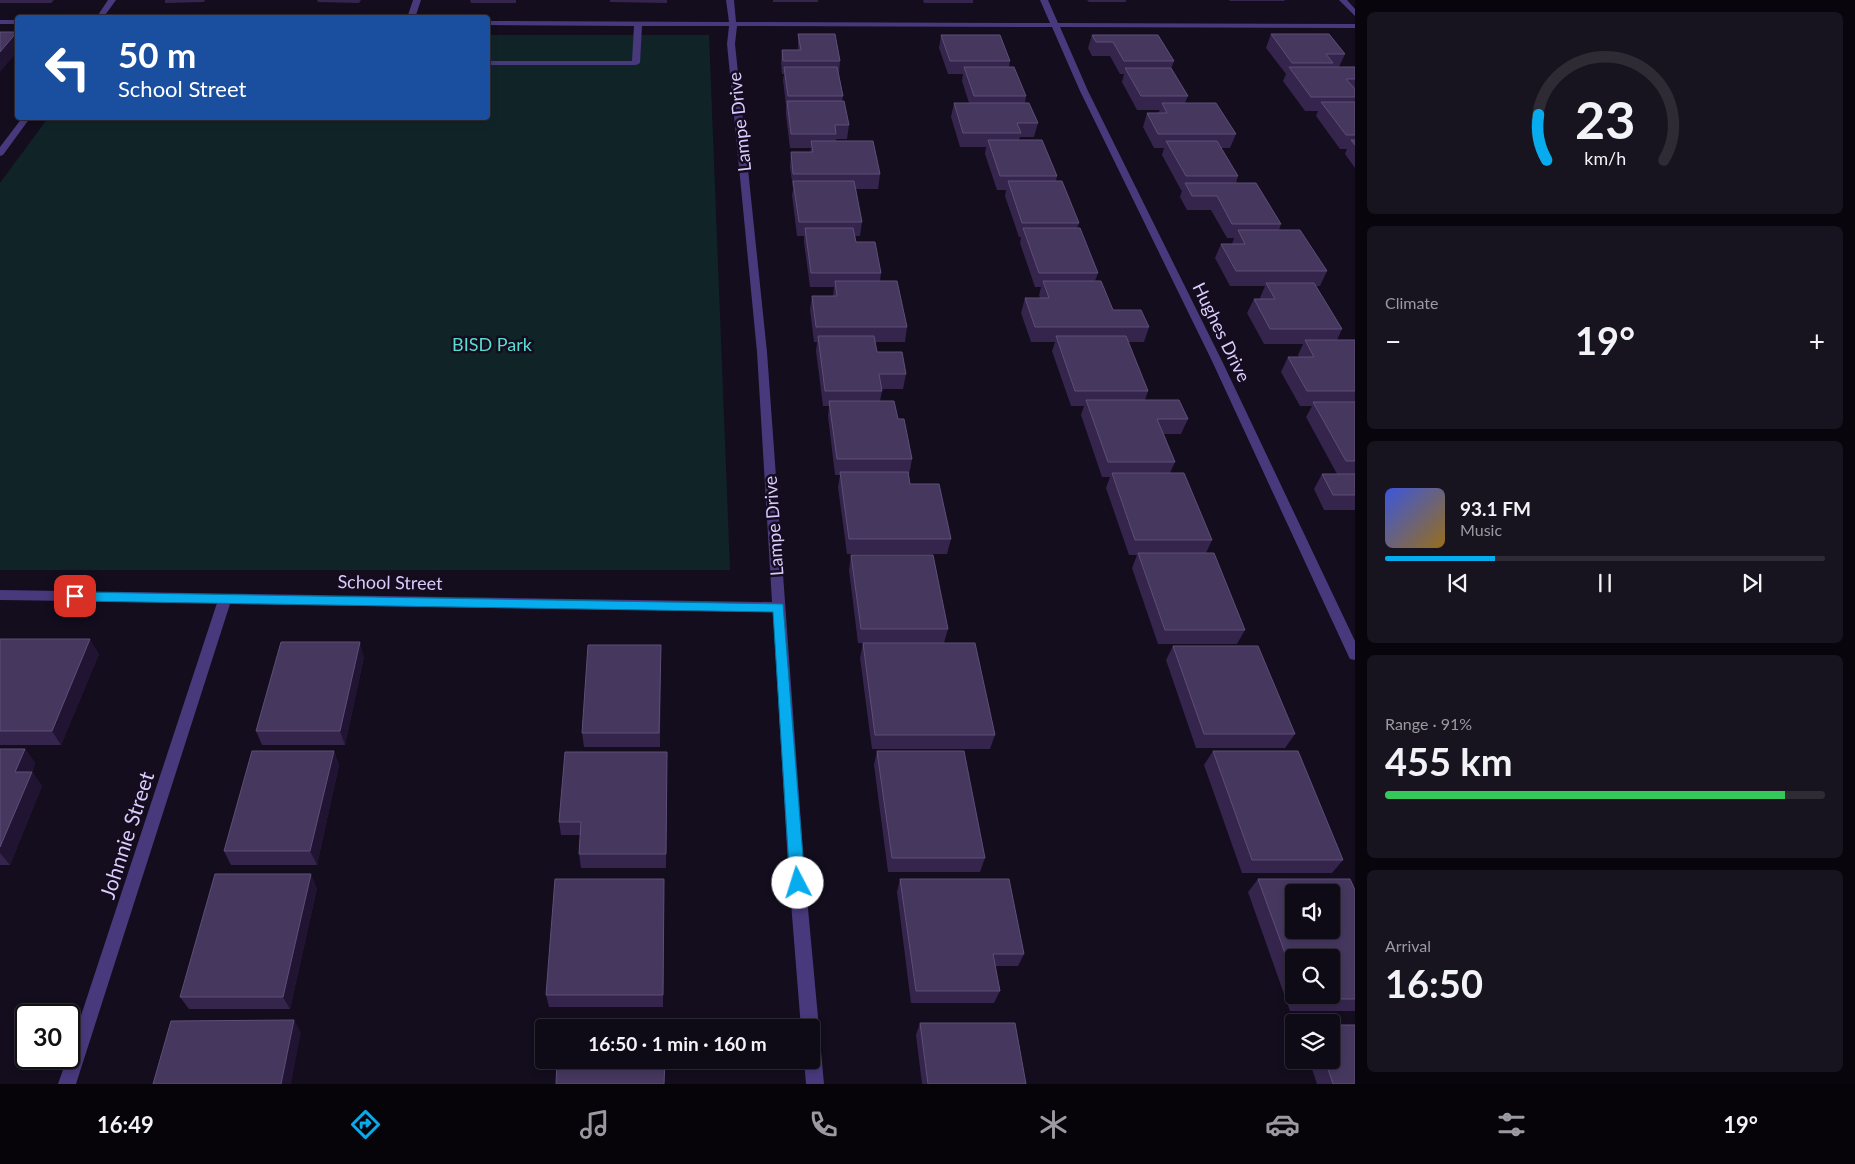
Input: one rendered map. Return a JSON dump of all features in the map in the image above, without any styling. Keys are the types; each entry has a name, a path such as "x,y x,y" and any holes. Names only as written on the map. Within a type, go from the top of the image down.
{"street":[{"path":"100,15 112,0"},
{"path":"412,15 417,0"},
{"name":"Lampe Drive","path":"730,0 733,24 731,44 762,352 795,856 809,1019"},
{"name":"Hughes Drive","path":"1044,0 1084,91 1217,361 1355,655"},
{"path":"1343,0 1355,14"},
{"path":"0,22 15,22"},
{"path":"490,24 1355,26"},
{"path":"490,63 636,63 638,24"},
{"path":"0,153 25,120"},
{"name":"School Street","path":"0,595 779,608"},
{"name":"Johnnie Street","path":"67,1084 225,599"},
{"path":"814,1069 815,1084"}],"green space":[{"name":"BISD Park","path":"490,35 709,35 730,570 0,570 0,183 47,120 490,120"}],"building":[{"path":"0,32 15,32 15,34 0,52"},
{"path":"798,34 835,34 840,61 783,61 782,50 801,50"},
{"path":"1271,34 1329,34 1345,54 1326,54 1333,63 1292,63"},
{"path":"941,35 1000,35 1010,61 950,61"},
{"path":"1092,35 1158,35 1174,61 1124,61 1113,42 1096,42"},
{"path":"784,67 837,67 843,96 788,96"},
{"path":"964,67 1014,67 1026,96 974,96"},
{"path":"1289,67 1355,67 1355,79 1346,79 1355,89 1355,97 1311,97"},
{"path":"1125,68 1171,68 1188,96 1141,96"},
{"path":"787,101 844,101 849,125 835,125 836,134 791,134"},
{"path":"1321,102 1355,102 1355,135 1346,135"},
{"path":"954,103 1029,103 1038,123 1017,123 1021,133 963,133"},
{"path":"1162,103 1216,103 1236,134 1158,134 1147,113 1167,113"},
{"path":"988,140 1042,140 1057,176 1000,176"},
{"path":"811,141 873,141 880,174 793,174 791,152 813,152"},
{"path":"1166,141 1217,141 1238,176 1186,176"},
{"path":"793,181 854,181 862,222 799,222"},
{"path":"1008,181 1062,181 1079,223 1022,223"},
{"path":"1185,183 1256,183 1281,224 1232,224 1217,196 1192,196"},
{"path":"805,228 853,228 856,242 875,242 881,273 811,273"},
{"path":"1023,228 1080,228 1098,273 1039,273"},
{"path":"1238,230 1300,230 1327,271 1236,271 1221,244 1245,244"},
{"path":"835,281 897,281 907,327 816,327 812,296 837,296"},
{"path":"1043,281 1101,281 1113,310 1141,310 1149,327 1035,327 1025,298 1049,298"},
{"path":"1266,283 1314,283 1342,329 1270,329 1254,299 1275,299"},
{"path":"818,336 874,336 877,352 902,352 906,374 879,374 882,391 825,391"},
{"path":"1056,336 1126,336 1148,391 1075,391"},
{"path":"1305,340 1355,340 1355,391 1307,391 1288,357 1314,357"},
{"path":"1086,400 1179,400 1188,419 1157,419 1175,462 1108,462"},
{"path":"829,401 894,401 898,419 904,419 912,459 837,459"},
{"path":"1313,402 1355,402 1355,461 1346,461"},
{"path":"840,472 908,472 910,484 939,484 951,539 849,539"},
{"path":"1112,473 1184,473 1212,540 1135,540"},
{"path":"1322,474 1355,474 1355,495 1333,495"},
{"path":"1138,553 1214,553 1245,630 1165,630"},
{"path":"851,555 933,555 948,629 861,629"},
{"path":"0,639 90,639 52,731 0,731"},
{"path":"281,642 360,642 340,731 256,731"},
{"path":"863,643 975,643 995,735 875,735"},
{"path":"588,645 661,645 659,733 582,733"},
{"path":"1173,646 1258,646 1295,734 1204,734"},
{"path":"0,749 25,749 15,772 32,772 0,847"},
{"path":"252,751 334,751 310,851 224,851"},
{"path":"877,751 964,751 985,858 892,858"},
{"path":"1213,751 1298,751 1343,860 1252,860"},
{"path":"565,752 667,752 666,854 579,854 581,822 559,822"},
{"path":"215,874 311,874 283,997 180,997"},
{"path":"555,879 664,879 663,995 546,995"},
{"path":"900,879 1009,879 1024,954 993,954 1000,991 916,991"},
{"path":"1258,879 1350,879 1355,890 1355,999 1340,999 1340,949 1285,949 1285,953"},
{"path":"294,1020 281,1084 153,1084 171,1021"},
{"path":"920,1023 1015,1023 1026,1084 928,1084"},
{"path":"1340,1025 1355,1025 1355,1084 1333,1084 1328,1069 1340,1069"},
{"path":"557,1069 665,1069 664,1084 556,1084"}],"route":[{"path":"75,596 779,608 798,883"}]}
